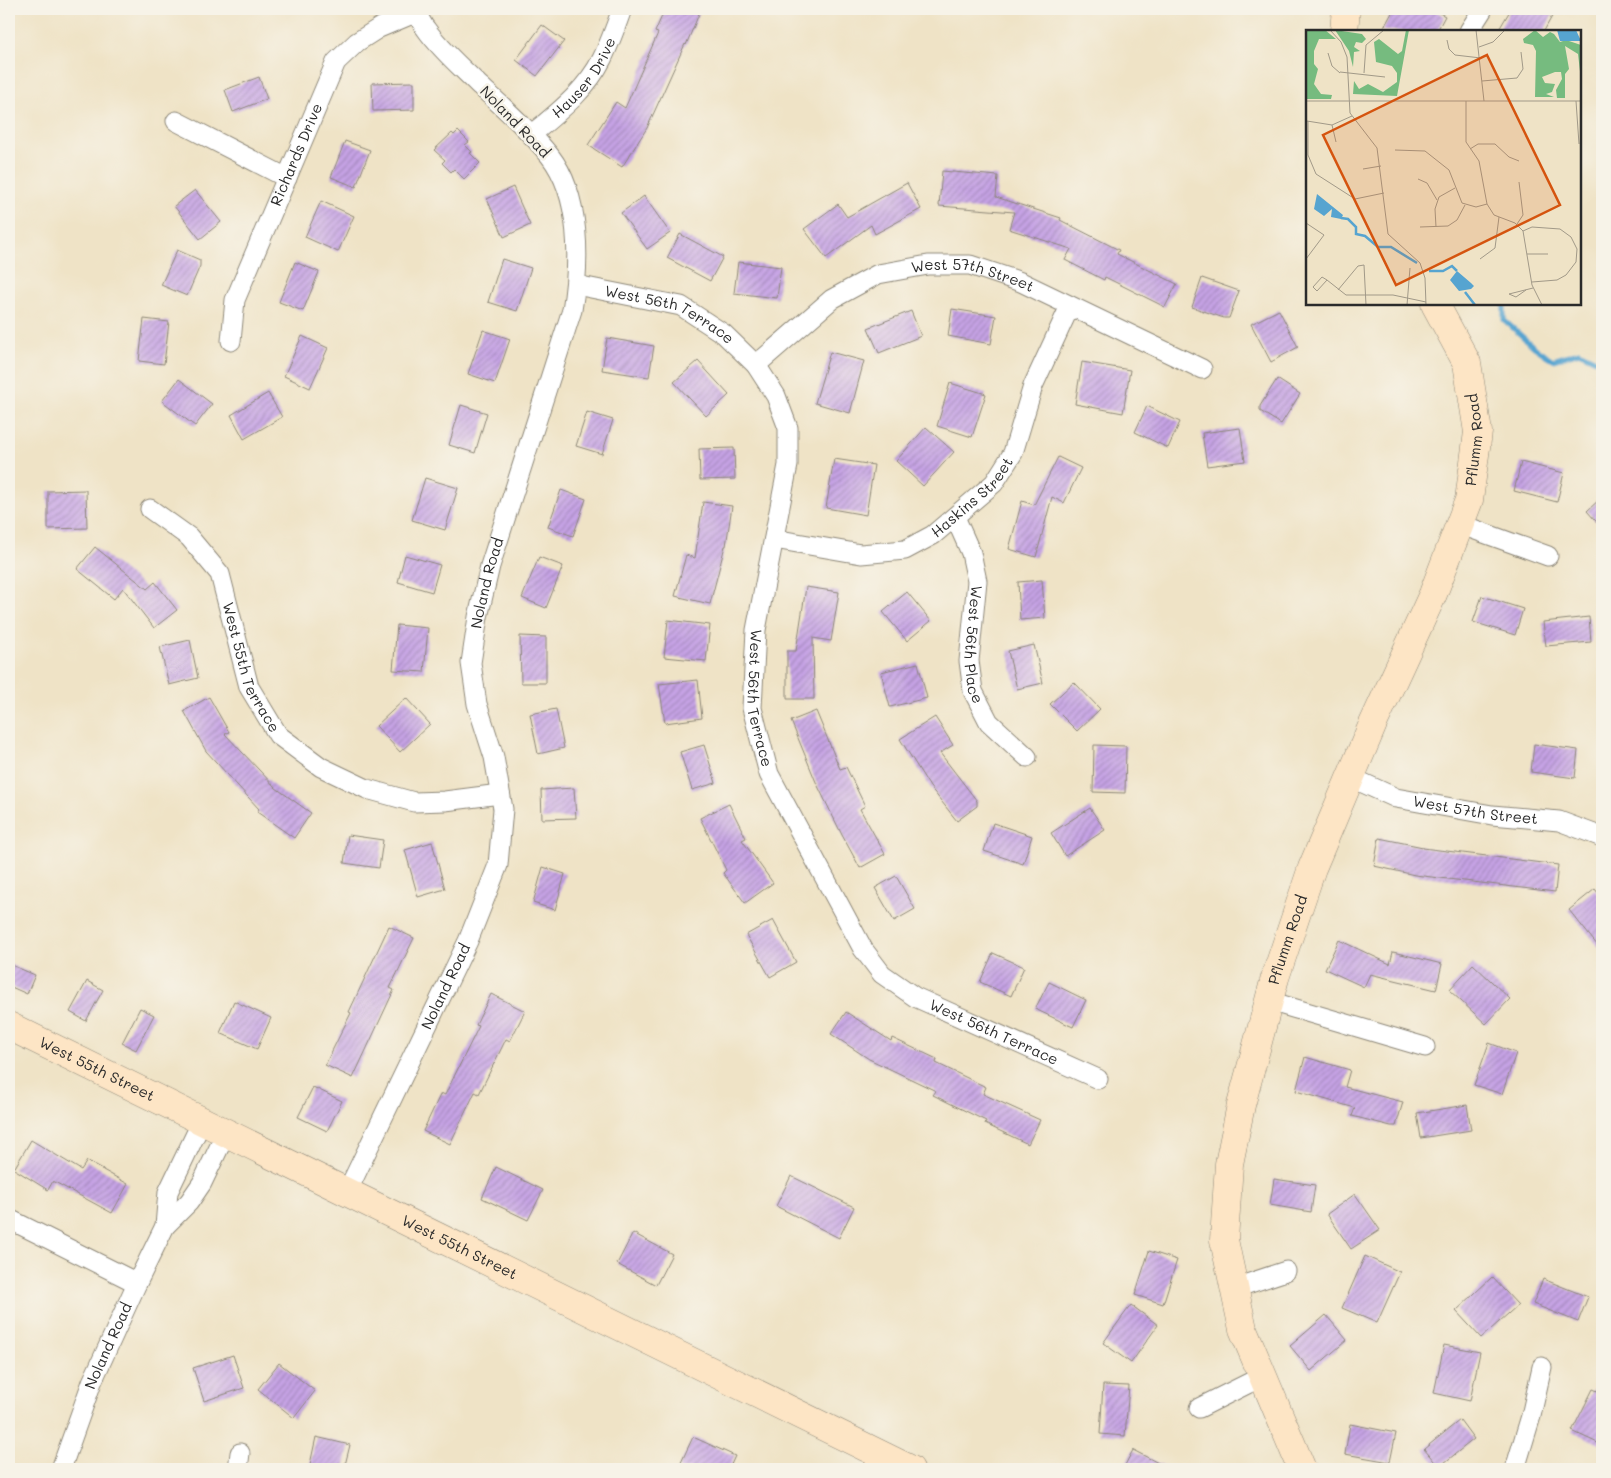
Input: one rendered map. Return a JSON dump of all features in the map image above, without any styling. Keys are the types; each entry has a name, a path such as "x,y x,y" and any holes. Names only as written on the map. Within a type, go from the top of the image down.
{"main road":[{"path":"1344,30 1346,9"},
{"name":"Pflumm Road","path":"1302,1469 1243,1329 1224,1240 1229,1164 1241,1105 1275,978 1312,868 1373,724 1433,594 1469,500 1478,432 1467,363 1436,305"},
{"name":"West 55th Street","path":"9,1026 910,1469"}],"street":[{"name":"Hauser Drive","path":"530,135 567,104 584,86 602,60 622,9"},
{"path":"1471,30 1483,9"},
{"name":"Noland Road","path":"347,1192 468,941 498,865 503,810 494,757 477,704 471,663 478,617 490,566 572,310 576,285 576,224 571,199 562,176 551,157 449,56 425,28 416,10"},
{"name":"Richards Drive","path":"232,340 235,300 336,62 356,42 379,28 416,10"},
{"path":"176,121 287,178"},
{"name":"West 57th Street","path":"756,365 832,299 878,274 928,265 970,265 1021,282 1202,369"},
{"name":"West 56th Terrace","path":"576,285 681,306 724,334 756,365 776,396 788,428 788,466 756,630 752,708 768,774 863,949 882,974 914,997 1098,1079"},
{"name":"Haskins Street","path":"774,539 861,554 906,550 933,535 994,483 1013,453 1033,386 1070,306"},
{"name":"West 55th Terrace","path":"150,509 189,538 220,574 249,687 278,735 321,767 367,789 414,802 445,801 500,794"},
{"name":"West 56th Place","path":"955,517 972,553 977,581 969,661 973,691 989,722 1027,757"},
{"path":"1460,524 1548,556"},
{"name":"West 57th Street","path":"1350,777 1396,798 1492,815 1558,821 1602,837"},
{"path":"1269,1001 1425,1047"},
{"name":"Noland Road","path":"165,1226 168,1192 202,1121"},
{"name":"Noland Road","path":"61,1469 92,1382 137,1283 165,1226 189,1202 202,1182 226,1133"},
{"path":"9,1219 137,1283"},
{"path":"1235,1288 1286,1271"},
{"path":"1515,1469 1542,1367"},
{"path":"1199,1408 1262,1376"}],"building":[{"path":"665,9 701,9 647,128 622,167 588,145 616,102 625,108 658,33 655,32"},
{"path":"1394,9 1432,9 1445,16 1438,30 1383,30"},
{"path":"1511,9 1556,9 1545,30 1499,30"},
{"path":"542,25 564,41 537,76 516,60"},
{"path":"259,77 267,99 233,112 225,90"},
{"path":"414,82 414,110 373,111 372,83"},
{"path":"458,131 469,142 465,145 480,163 464,179 454,169 451,172 442,163 445,160 434,150 452,133 454,135"},
{"path":"345,141 370,150 356,187 331,177"},
{"path":"942,171 998,176 996,197 1061,218 1060,220 1119,250 1117,254 1177,284 1165,307 1105,277 1104,280 1065,260 1071,249 1009,229 1014,212 939,206"},
{"path":"907,183 921,209 875,234 871,225 826,258 804,229 838,204 847,217"},
{"path":"513,187 530,225 504,237 487,199"},
{"path":"195,190 221,222 200,239 174,206"},
{"path":"644,196 670,233 647,249 621,213"},
{"path":"321,201 354,216 338,252 305,237"},
{"path":"680,234 723,257 710,281 667,258"},
{"path":"177,250 200,260 200,266 187,296 161,285"},
{"path":"502,259 531,268 517,311 488,302"},
{"path":"295,262 319,272 303,311 279,302"},
{"path":"738,262 781,267 777,298 734,293"},
{"path":"1202,278 1239,291 1229,318 1192,307"},
{"path":"952,309 996,316 991,344 948,336"},
{"path":"1279,310 1298,347 1271,362 1251,324"},
{"path":"911,311 921,336 879,353 868,328"},
{"path":"144,319 169,322 164,364 139,361"},
{"path":"483,330 510,339 495,383 468,374"},
{"path":"302,336 328,348 310,388 284,376"},
{"path":"607,338 654,346 649,377 602,370"},
{"path":"830,352 864,361 850,413 815,403"},
{"path":"698,361 729,395 706,416 674,382"},
{"path":"1082,362 1130,370 1123,413 1075,404"},
{"path":"179,379 212,404 195,426 162,401"},
{"path":"1277,379 1300,394 1281,424 1260,411 1260,406"},
{"path":"950,383 986,394 972,437 937,426"},
{"path":"268,393 282,417 244,439 231,415"},
{"path":"461,405 487,413 475,453 449,445"},
{"path":"1147,406 1180,422 1168,448 1135,432"},
{"path":"587,412 613,420 602,454 576,446"},
{"path":"926,427 954,452 923,486 896,461"},
{"path":"1240,428 1245,461 1207,466 1202,433"},
{"path":"734,448 735,479 700,480 699,449"},
{"path":"1058,457 1081,468 1064,503 1052,497 1036,557 1009,549 1022,501 1034,505"},
{"path":"834,459 874,465 866,515 826,508"},
{"path":"1521,462 1564,473 1557,502 1514,491"},
{"path":"425,478 458,488 445,530 412,520"},
{"path":"86,490 87,528 48,529 48,491"},
{"path":"561,490 586,499 573,536 548,527"},
{"path":"1602,497 1602,528 1587,511"},
{"path":"703,502 732,506 726,546 710,604 675,596 686,555 695,558"},
{"path":"95,547 147,589 155,582 177,610 154,628 123,588 114,599 77,569"},
{"path":"405,555 440,565 432,592 398,582"},
{"path":"539,557 563,566 546,608 522,598"},
{"path":"1042,580 1045,618 1020,620 1018,582"},
{"path":"806,587 839,592 831,641 813,638 814,699 787,699 787,651 796,651"},
{"path":"907,592 931,621 907,641 883,612"},
{"path":"1482,596 1523,609 1515,635 1473,622"},
{"path":"1589,617 1591,642 1546,646 1543,622"},
{"path":"668,620 710,625 706,661 664,657"},
{"path":"397,625 428,628 424,672 393,670"},
{"path":"520,636 546,637 546,683 521,683"},
{"path":"190,640 198,678 169,685 160,647"},
{"path":"1034,645 1043,683 1017,689 1008,651"},
{"path":"918,663 927,698 890,707 881,672"},
{"path":"698,680 702,718 665,723 659,684"},
{"path":"1074,682 1100,709 1077,731 1050,704"},
{"path":"209,697 229,732 225,734 276,788 311,813 294,838 257,812 259,809 206,751 184,711"},
{"path":"406,698 430,724 400,752 376,726"},
{"path":"556,709 564,748 538,754 530,714"},
{"path":"816,711 840,769 846,767 865,806 860,809 885,854 860,868 816,782 791,721"},
{"path":"935,717 953,745 940,753 977,801 977,806 957,821 930,787 900,739"},
{"path":"1534,744 1578,750 1575,778 1531,772"},
{"path":"704,745 716,783 692,790 680,752"},
{"path":"1094,745 1126,746 1125,793 1093,792"},
{"path":"574,788 576,818 542,819 541,790"},
{"path":"729,804 746,838 742,840 773,883 745,903 723,873 726,870 700,818"},
{"path":"1090,808 1105,830 1065,856 1051,833"},
{"path":"993,823 1032,836 1023,864 984,851"},
{"path":"348,835 383,840 379,868 344,863"},
{"path":"1379,838 1423,848 1558,865 1555,892 1415,875 1374,866"},
{"path":"432,842 445,889 418,897 405,850"},
{"path":"543,867 565,874 555,910 533,903"},
{"path":"896,876 915,909 894,921 875,888"},
{"path":"1595,889 1602,898 1602,951 1569,910"},
{"path":"773,920 796,962 770,977 746,935"},
{"path":"389,926 414,938 390,988 394,990 353,1078 325,1065 351,1013 349,1012"},
{"path":"1339,940 1390,964 1393,952 1442,964 1436,990 1370,974 1364,987 1325,969"},
{"path":"993,953 1024,967 1011,996 980,982"},
{"path":"9,964 35,975 27,994 9,986"},
{"path":"1473,964 1510,999 1486,1024 1449,990"},
{"path":"87,981 103,990 86,1021 70,1012"},
{"path":"1049,982 1086,1000 1073,1027 1035,1009"},
{"path":"491,994 525,1011 510,1041 506,1039 479,1094 475,1092 450,1144 423,1131 441,1093 445,1095 479,1026 476,1025"},
{"path":"234,1001 271,1018 257,1049 220,1033"},
{"path":"140,1008 154,1015 136,1050 122,1043"},
{"path":"846,1012 891,1041 892,1038 937,1059 936,1063 986,1087 983,1094 1040,1120 1028,1144 985,1124 986,1121 933,1095 936,1091 869,1059 831,1034"},
{"path":"1489,1043 1516,1053 1502,1094 1474,1085"},
{"path":"1305,1057 1350,1070 1345,1087 1403,1102 1396,1126 1352,1116 1355,1108 1296,1091"},
{"path":"313,1087 342,1101 327,1131 298,1117"},
{"path":"1467,1105 1471,1130 1421,1138 1417,1113"},
{"path":"31,1140 81,1170 87,1161 128,1184 112,1213 53,1181 48,1190 14,1169"},
{"path":"496,1167 543,1190 528,1220 482,1198"},
{"path":"791,1176 854,1207 839,1238 776,1206"},
{"path":"1274,1179 1315,1185 1311,1212 1270,1205"},
{"path":"1355,1194 1380,1230 1351,1249 1327,1214"},
{"path":"633,1233 672,1254 656,1285 617,1264"},
{"path":"1149,1251 1177,1260 1163,1304 1135,1295"},
{"path":"1365,1256 1400,1272 1377,1323 1342,1308"},
{"path":"1492,1277 1518,1305 1481,1338 1456,1311"},
{"path":"1543,1279 1588,1297 1578,1322 1533,1304"},
{"path":"1131,1305 1158,1325 1131,1363 1103,1343"},
{"path":"1326,1315 1347,1340 1311,1371 1290,1346"},
{"path":"1444,1345 1480,1352 1470,1401 1434,1393"},
{"path":"233,1355 244,1388 204,1401 193,1368"},
{"path":"279,1363 315,1391 294,1418 258,1389"},
{"path":"1103,1385 1129,1386 1125,1436 1100,1434"},
{"path":"1593,1389 1602,1393 1602,1445 1572,1431"},
{"path":"1460,1420 1474,1439 1439,1467 1424,1449"},
{"path":"1350,1424 1396,1433 1390,1462 1345,1454"},
{"path":"316,1437 350,1445 344,1469 309,1469"},
{"path":"693,1437 735,1456 729,1469 678,1469"},
{"path":"1133,1450 1170,1469 1123,1469"}],"waterway":[{"path":"1504,305 1504,320 1534,347 1553,360 1579,352 1602,363"}]}
